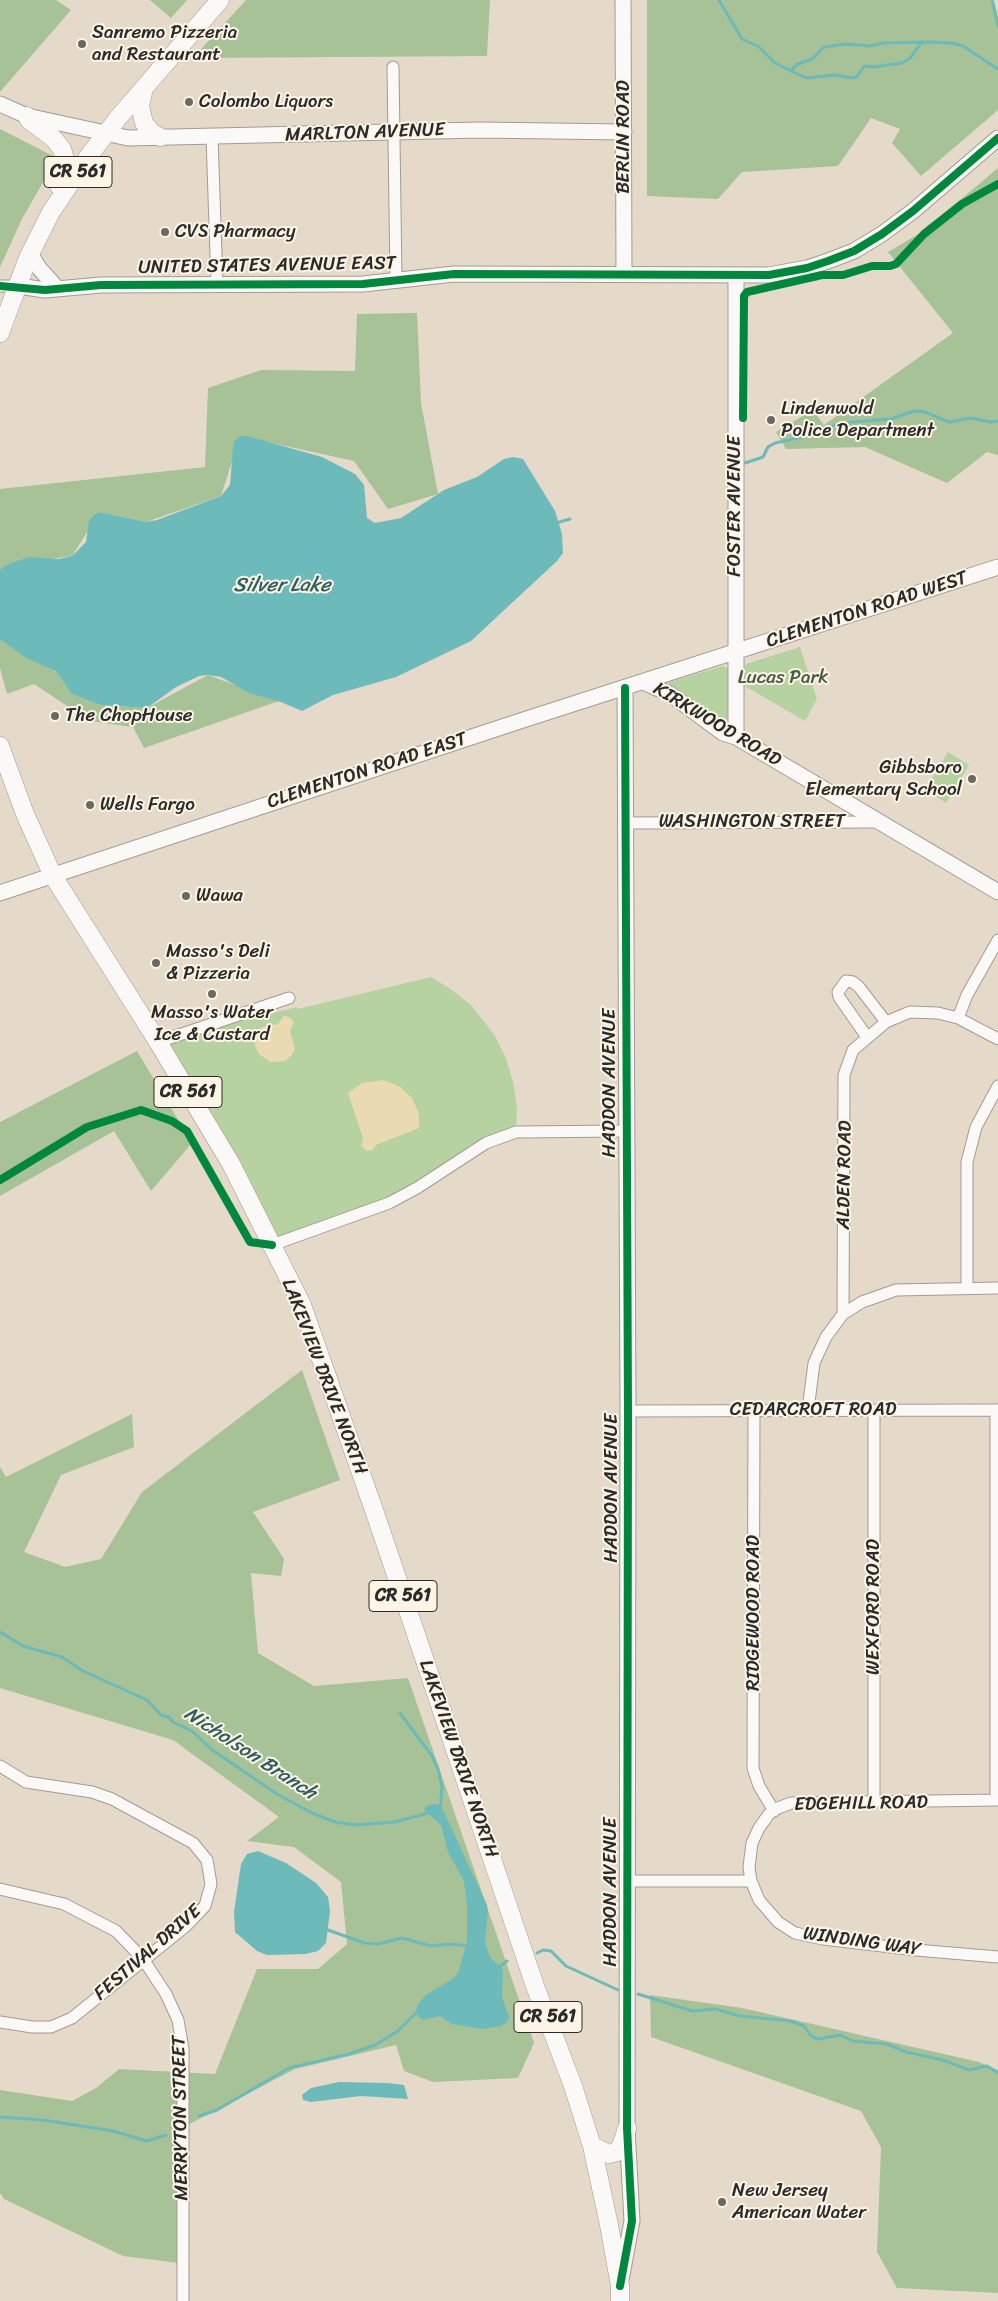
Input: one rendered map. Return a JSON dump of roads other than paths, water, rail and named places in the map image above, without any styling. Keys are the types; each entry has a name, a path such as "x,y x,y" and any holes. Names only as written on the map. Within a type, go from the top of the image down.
{"main road":[{"name":"CR 561","path":"0,332 30,253 51,212 107,133 220,0"},
{"path":"144,88 140,106 144,122 151,132 160,137"},
{"path":"27,116 29,120 53,138 62,149 67,162 66,172 54,197 51,212"},
{"name":"CR 561","path":"0,746 25,814 53,876"},
{"name":"LAKEVIEW DRIVE NORTH","path":"53,876 158,1042 231,1164 302,1305 375,1513 535,1986 573,2086 592,2146"},
{"path":"592,2146 609,2154 617,2152 622,2144 627,2128"},
{"name":"CR 561","path":"592,2146 620,2294"}],"street":[{"name":"BERLIN ROAD","path":"623,0 624,274"},
{"path":"393,66 396,280"},
{"name":"MARLTON AVENUE","path":"0,104 27,116 128,138 394,131 624,132"},
{"path":"212,137 217,284"},
{"name":"UNITED STATES AVENUE EAST","path":"0,286 18,286 45,290 101,285 362,284 454,274 769,275 807,268 854,250 882,234 913,211 998,138"},
{"path":"30,253 39,268 57,288"},
{"name":"FOSTER AVENUE","path":"736,276 736,737"},
{"name":"CLEMENTON ROAD WEST","path":"735,653 998,567"},
{"name":"CLEMENTON ROAD EAST","path":"0,893 735,653"},
{"name":"KIRKWOOD ROAD","path":"643,682 670,694 723,733 736,737 998,892"},
{"name":"HADDON AVENUE","path":"620,2294 632,2220 627,2128 628,1410 625,688"},
{"name":"WASHINGTON STREET","path":"626,822 878,822"},
{"path":"998,940 967,994 958,1018 998,1039"},
{"path":"867,1037 839,996 838,992 846,981 853,982 859,987 886,1022"},
{"path":"158,1042 290,998"},
{"name":"ALDEN ROAD","path":"843,1314 844,1075 853,1050 886,1022 910,1012 938,1013 958,1018"},
{"path":"967,1288 967,1162 976,1127 998,1086"},
{"path":"272,1246 389,1203 418,1188 486,1143 516,1132 626,1131"},
{"path":"808,1410 810,1381 817,1356 826,1337 843,1314 862,1302 896,1290 998,1288"},
{"name":"RIDGEWOOD ROAD","path":"754,1409 753,1768 759,1786 774,1811"},
{"name":"CEDARCROFT ROAD","path":"628,1410 997,1410"},
{"path":"997,1410 997,1800"},
{"name":"WEXFORD ROAD","path":"874,1411 874,1803"},
{"name":"FESTIVAL DRIVE","path":"0,1766 26,1782 92,1792 112,1799 193,1843 207,1860 211,1884 205,1906 186,1926 72,2018 51,2027 32,2027 0,2022"},
{"name":"EDGEHILL ROAD","path":"751,1881 749,1867 752,1843 759,1828 774,1811 792,1803 997,1800"},
{"path":"628,1881 751,1881"},
{"name":"WINDING WAY","path":"751,1881 759,1900 778,1922 794,1933 808,1938 998,1957"},
{"name":"MERRYTON STREET","path":"0,1889 64,1904 91,1916 116,1931 143,1959 170,2002 178,2020 184,2049 183,2301"}],"water":[{"name":"Silver Lake","path":"240,436 247,436 322,457 355,474 364,485 367,518 375,523 401,518 444,490 477,477 504,459 513,457 523,459 555,511 562,534 563,553 557,561 471,641 396,677 333,695 302,711 281,702 249,693 221,677 208,675 199,676 176,687 147,708 101,705 72,694 56,671 28,659 0,639 0,570 4,566 29,557 59,559 72,556 86,542 89,521 95,514 100,512 146,522 157,520 221,496 230,485 234,442"},
{"path":"439,1805 444,1812 487,1905 485,1942 490,1957 503,1970 502,1997 509,2017 507,2022 501,2026 482,2029 452,2024 440,2016 423,2020 418,2016 416,2010 418,2004 426,1995 454,1978 458,1973 467,1942 467,1904 464,1881 448,1852 441,1825 424,1810 426,1806"},
{"path":"258,1851 286,1863 316,1883 328,1897 330,1911 326,1943 318,1951 306,1954 267,1955 257,1951 235,1932 234,1912 241,1864 247,1854"},
{"path":"339,2082 404,2085 408,2099 361,2096 311,2102 303,2100 302,2095 311,2088"}],"waterway":[{"path":"719,0 742,39 759,47 775,63 806,78 835,75 857,77 864,66 874,67 902,63 910,58 922,42"},
{"path":"992,0 998,26"},
{"path":"791,70 798,64 812,59 824,47 846,44 869,46 884,43 932,42 963,46 998,69"},
{"path":"745,463 763,457 768,447 775,443 803,437 817,429 851,422 891,419 914,411 925,412 949,422 971,418 990,422 998,421"},
{"path":"556,523 570,519"},
{"name":"Nicholson Branch","path":"0,1632 23,1646 62,1657 83,1671 147,1700 161,1715 169,1717 173,1722 192,1731 211,1749 277,1794 312,1813 335,1822 356,1825 394,1822 429,1813"},
{"path":"400,1713 432,1756 438,1769 442,1787 440,1811"},
{"path":"325,1929 365,1943 378,1944 402,1938 431,1946 451,1944 468,1946"},
{"name":"Nicholson Branch","path":"537,1953 543,1950 551,1951 566,1966 618,1990"},
{"name":"Nicholson Branch","path":"498,1968 507,1961"},
{"name":"Nicholson Branch","path":"638,1994 692,2011 715,2009 740,2016 791,2021 804,2026 811,2036 818,2039 840,2035 853,2041 887,2044 906,2052 943,2060 969,2070 987,2066 998,2073"},
{"path":"199,2116 217,2110 289,2068 349,2054 375,2045 398,2031 419,2010"},
{"path":"0,2117 43,2120 113,2131 147,2141 166,2135"}],"place":[{"name":"Sanremo Pizzeria and Restaurant","path":"82,44"},
{"name":"Colombo Liquors","path":"189,102"},
{"name":"CVS Pharmacy","path":"165,232"},
{"name":"Lindenwold Police Department","path":"771,420"},
{"name":"The ChopHouse","path":"55,716"},
{"name":"Gibbsboro Elementary School","path":"972,779"},
{"name":"Wells Fargo","path":"90,805"},
{"name":"Wawa","path":"186,896"},
{"name":"Masso's Deli & Pizzeria","path":"156,963"},
{"name":"Masso's Water Ice & Custard","path":"212,994"},
{"name":"New Jersey American Water","path":"722,2202"}],"park label":[{"name":"Lucas Park","path":"783,678"}]}
